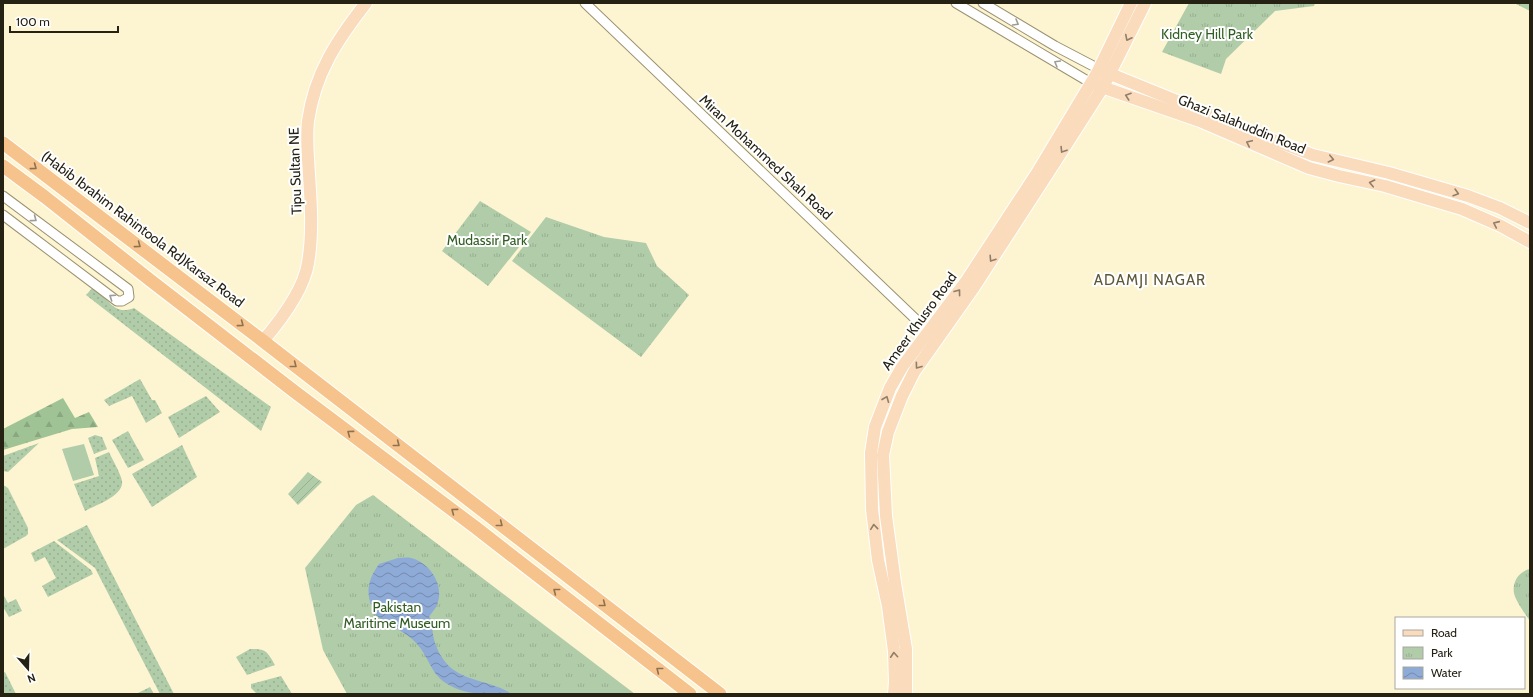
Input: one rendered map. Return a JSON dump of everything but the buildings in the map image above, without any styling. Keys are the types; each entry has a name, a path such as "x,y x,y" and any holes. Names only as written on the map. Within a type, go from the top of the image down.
{"highway":[{"name":"(Habib Ibrahim Rahintoola Rd)Karsaz Road","path":"3,143 264,341 720,694"},
{"path":"3,166 283,382 475,527 690,694"}],"main road":[{"name":"Tipu Sultan NE","path":"264,341 289,307 308,264 312,226 307,154 308,122 320,73 339,38 366,3"},
{"name":"Ameer Khusro Road","path":"906,694 906,649 886,516 883,455 888,432 902,396 914,372 974,287 1097,85 1131,3"},
{"name":"Ameer Khusro Road","path":"1104,71 1146,3"},
{"name":"Ghazi Salahuddin Road","path":"1104,71 1268,138 1313,154 1389,172 1468,196 1500,208 1530,223"},
{"name":"Ameer Khusro Road","path":"894,694 894,651 888,606 878,560 874,529 871,453 875,427 890,388 902,367 928,330 967,280 1097,85"},
{"name":"Ghazi Salahuddin Road","path":"1097,85 1200,121 1309,168 1385,186 1462,209 1501,226 1530,242"},
{"path":"934,345 928,330 943,332"}],"street":[{"name":"Miran Mohammed Shah Road","path":"585,3 928,330"},
{"name":"Ghazi Salahuddin Road","path":"956,3 1097,85"},
{"path":"972,13 977,3"},
{"name":"Ghazi Salahuddin Road","path":"983,3 1055,46 1104,71"},
{"path":"3,196 128,289 128,297 122,301 117,301 3,215"}],"green space":[{"name":"Kidney Hill Park","path":"1189,3 1315,3 1314,6 1275,11 1226,59 1221,74 1162,52"},
{"path":"1514,3 1530,3 1530,11"},
{"name":"Mudassir Park","path":"480,201 531,232 488,286 442,251"},
{"path":"546,217 604,237 646,243 657,266 689,295 641,357 512,261"},
{"path":"95,285 107,301 116,308 127,310 134,308 271,407 261,431 86,295"},
{"path":"140,379 152,400 155,400 162,413 146,423 132,396 109,406 104,400"},
{"path":"206,396 220,412 179,438 168,417"},
{"path":"63,398 75,418 89,412 98,427 72,429 3,450 3,429"},
{"path":"128,431 144,460 128,468 112,440"},
{"path":"95,435 102,437 107,449 94,454 88,438"},
{"path":"39,443 8,472 3,471 3,456"},
{"path":"84,444 94,475 73,481 62,449"},
{"path":"182,445 197,477 152,507 132,474"},
{"path":"109,452 122,481 119,491 114,496 85,511 74,484 99,476 95,458"},
{"path":"308,472 322,482 298,505 288,494"},
{"path":"3,485 8,488 28,528 28,534 3,549"},
{"name":"Pakistan Maritime Museum","path":"373,495 635,694 347,694 323,650 305,568 356,505"},
{"path":"87,525 174,694 160,694 95,568 57,540"},
{"path":"54,541 91,570 93,574 48,597 42,586 56,578 45,557 35,562 31,553"},
{"path":"1530,569 1530,621 1516,599 1514,585 1517,578 1523,572"},
{"path":"3,594 8,603 16,599 22,611 9,617 3,607"},
{"path":"250,649 263,650 268,654 275,665 247,675 236,657"},
{"path":"5,672 16,694 3,694 3,673"},
{"path":"281,676 292,694 257,694 251,688 251,684"},
{"path":"150,687 154,694 136,694"}],"water":[{"path":"398,558 409,558 418,561 425,565 435,577 438,584 439,599 436,607 429,617 432,620 435,643 441,656 448,665 464,676 493,685 512,694 483,694 462,691 447,684 435,673 421,649 412,639 380,619 375,614 369,596 369,585 373,574 379,564"}],"district":[{"name":"ADAMJI NAGAR","path":"1150,280"}]}
